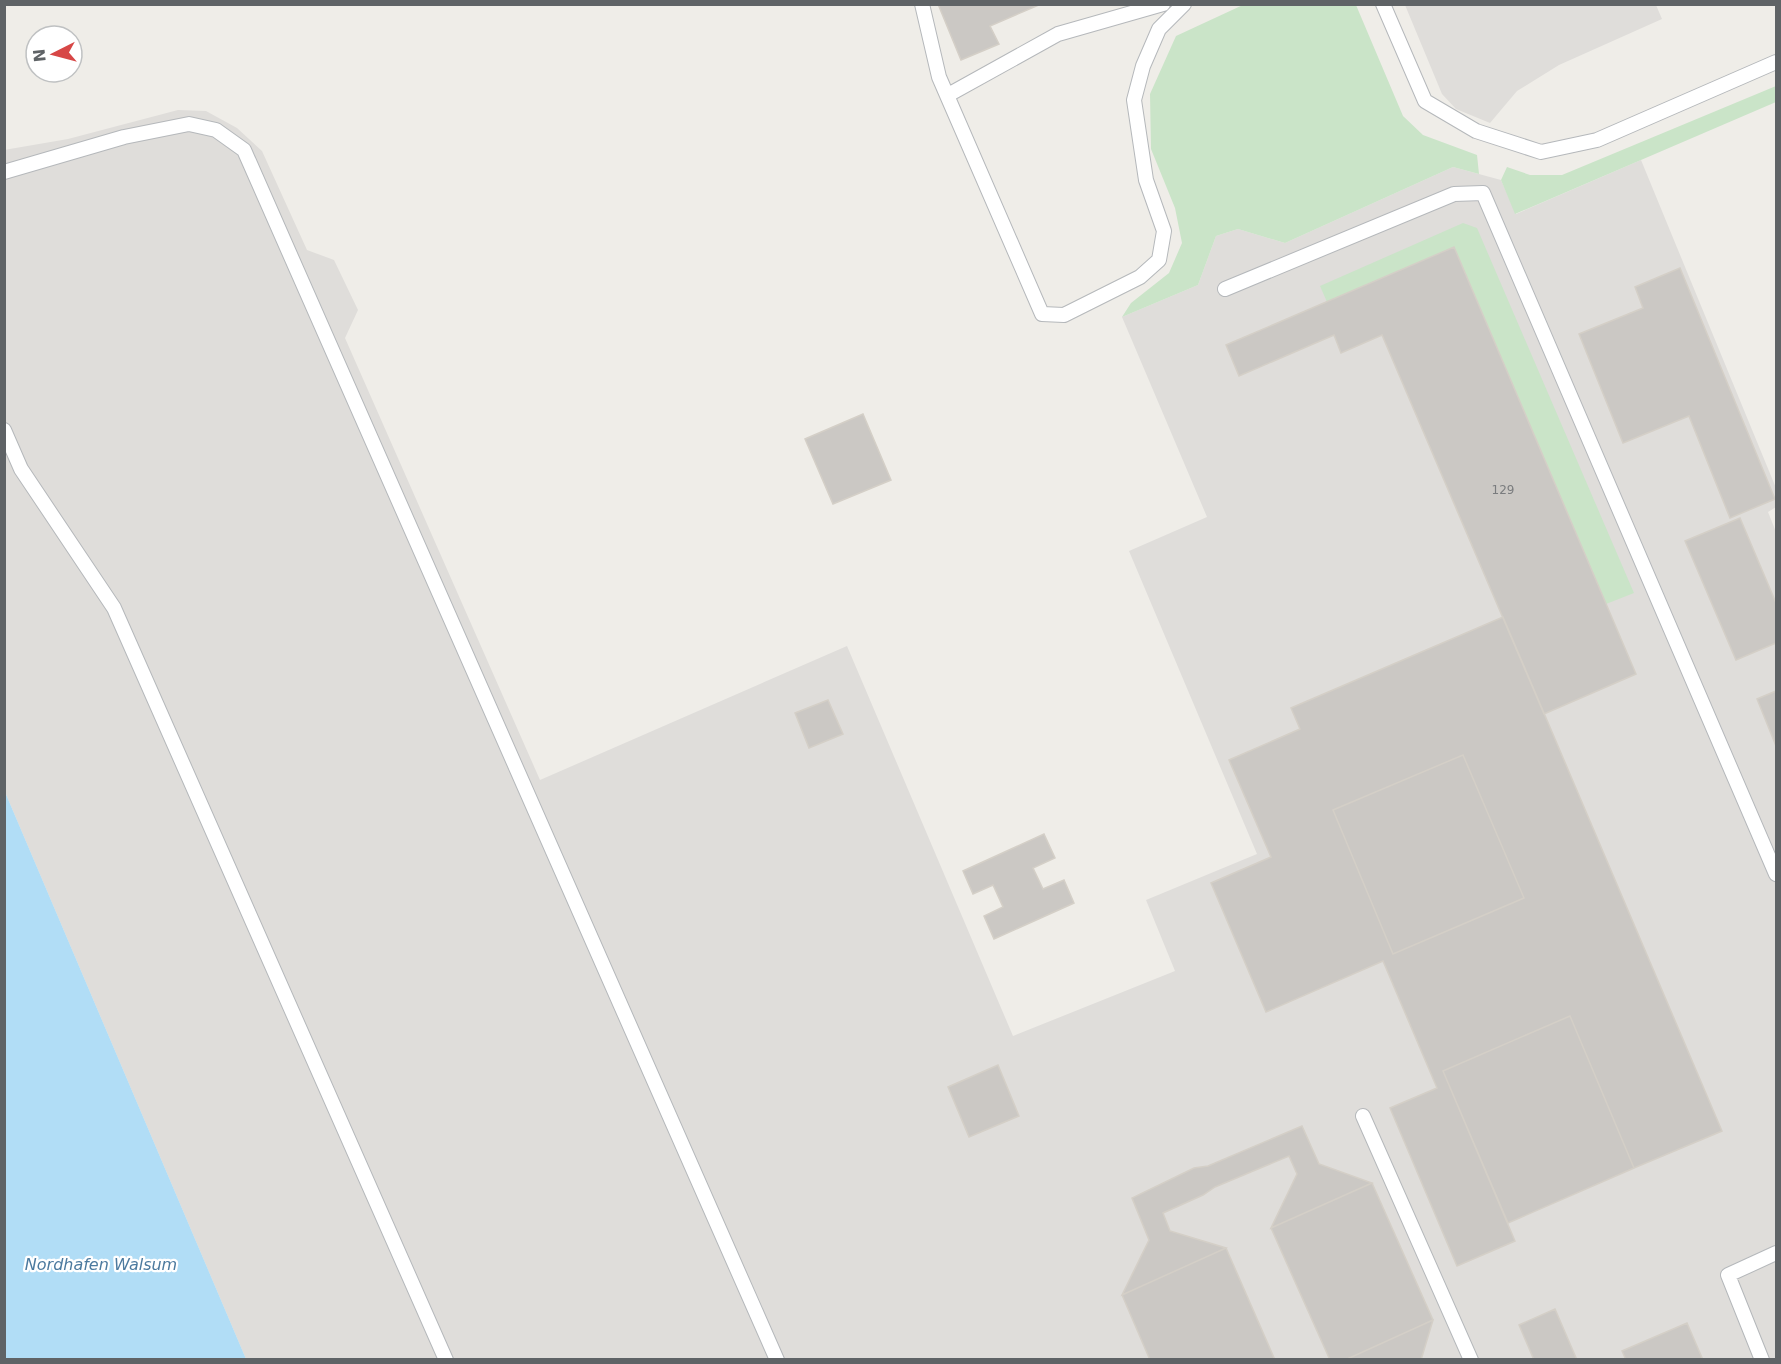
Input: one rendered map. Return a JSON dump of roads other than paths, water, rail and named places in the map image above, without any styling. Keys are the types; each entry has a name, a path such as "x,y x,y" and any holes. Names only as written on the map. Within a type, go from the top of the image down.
{"lane":[{"path":"922,4 939,77 1042,314 1064,315 1140,277 1159,260 1164,231 1146,180 1134,100 1143,66 1159,29 1184,4"},
{"path":"948,95 1058,34 1163,4"},
{"path":"1383,4 1425,101 1476,131 1541,152 1597,140 1776,62"},
{"path":"4,172 124,137 189,124 216,130 244,150 777,1359"},
{"path":"1224,289 1454,194 1483,193 1776,874"},
{"path":"4,430 21,469 114,608 446,1359"},
{"path":"1363,1116 1472,1359"},
{"path":"1762,1359 1728,1275 1776,1253"}],"water":[{"name":"Nordhafen Walsum","path":"5,792 246,1359 5,1359"}]}
